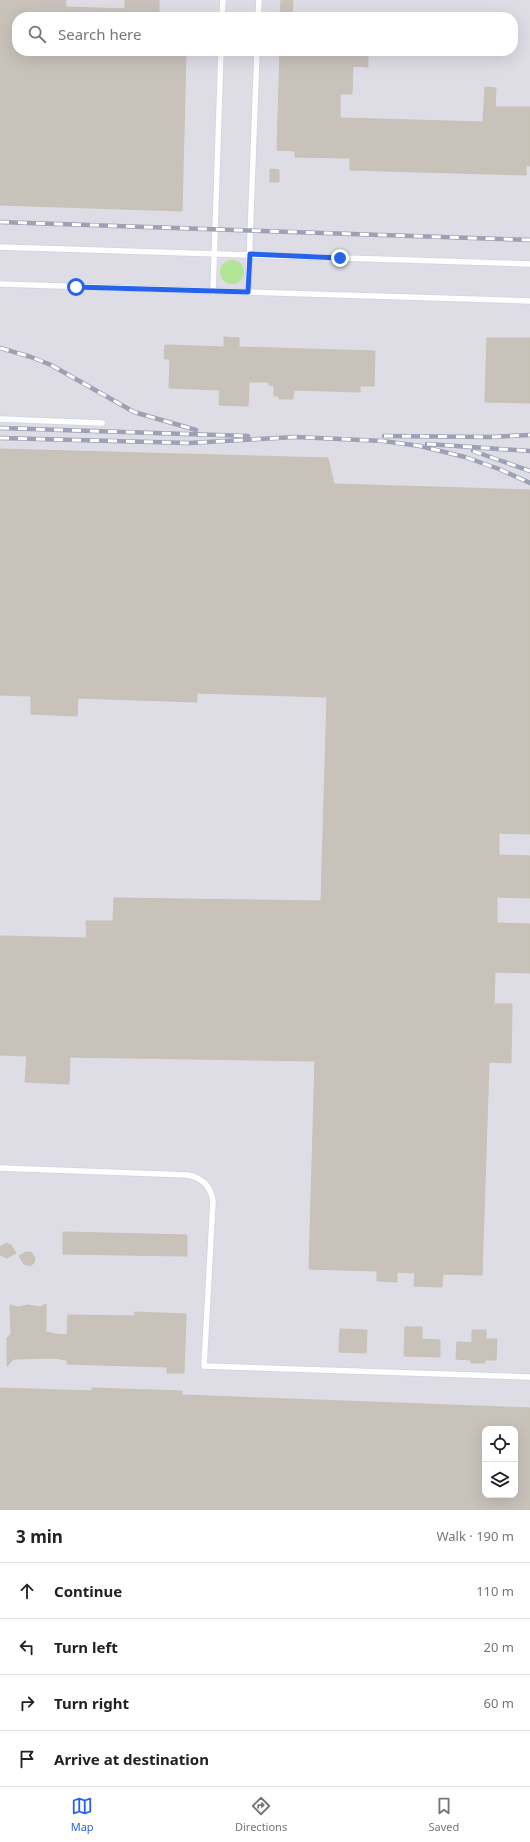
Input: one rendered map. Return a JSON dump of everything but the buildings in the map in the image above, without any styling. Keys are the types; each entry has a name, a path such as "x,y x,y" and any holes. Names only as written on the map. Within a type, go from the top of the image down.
{"lane":[{"path":"222,0 222,12"},
{"path":"258,12 259,0"},
{"path":"212,292 221,56"},
{"path":"248,292 257,56"},
{"path":"0,247 530,264"},
{"path":"0,284 530,302"},
{"path":"0,419 102,423"},
{"path":"0,1168 188,1175 202,1180 210,1190 213,1201 204,1366 530,1377"}],"shaded area":[{"path":"0,0 530,0 530,1510 0,1510"}],"green space":[{"path":"232,260 237,261 243,267 243,277 237,283 232,284 227,283 221,277 220,272 221,267 227,261"}],"railway":[{"path":"0,222 530,240"},
{"path":"0,348 31,357 51,365 134,412 196,430"},
{"path":"0,428 248,436"},
{"path":"384,436 490,437 530,435"},
{"path":"0,438 189,443 296,437 383,441 420,446 465,457 499,469 530,483"},
{"path":"427,444 530,451"},
{"path":"473,451 530,471"}],"route":[{"path":"76,287 168,291 248,292 250,254 340,258"}]}
